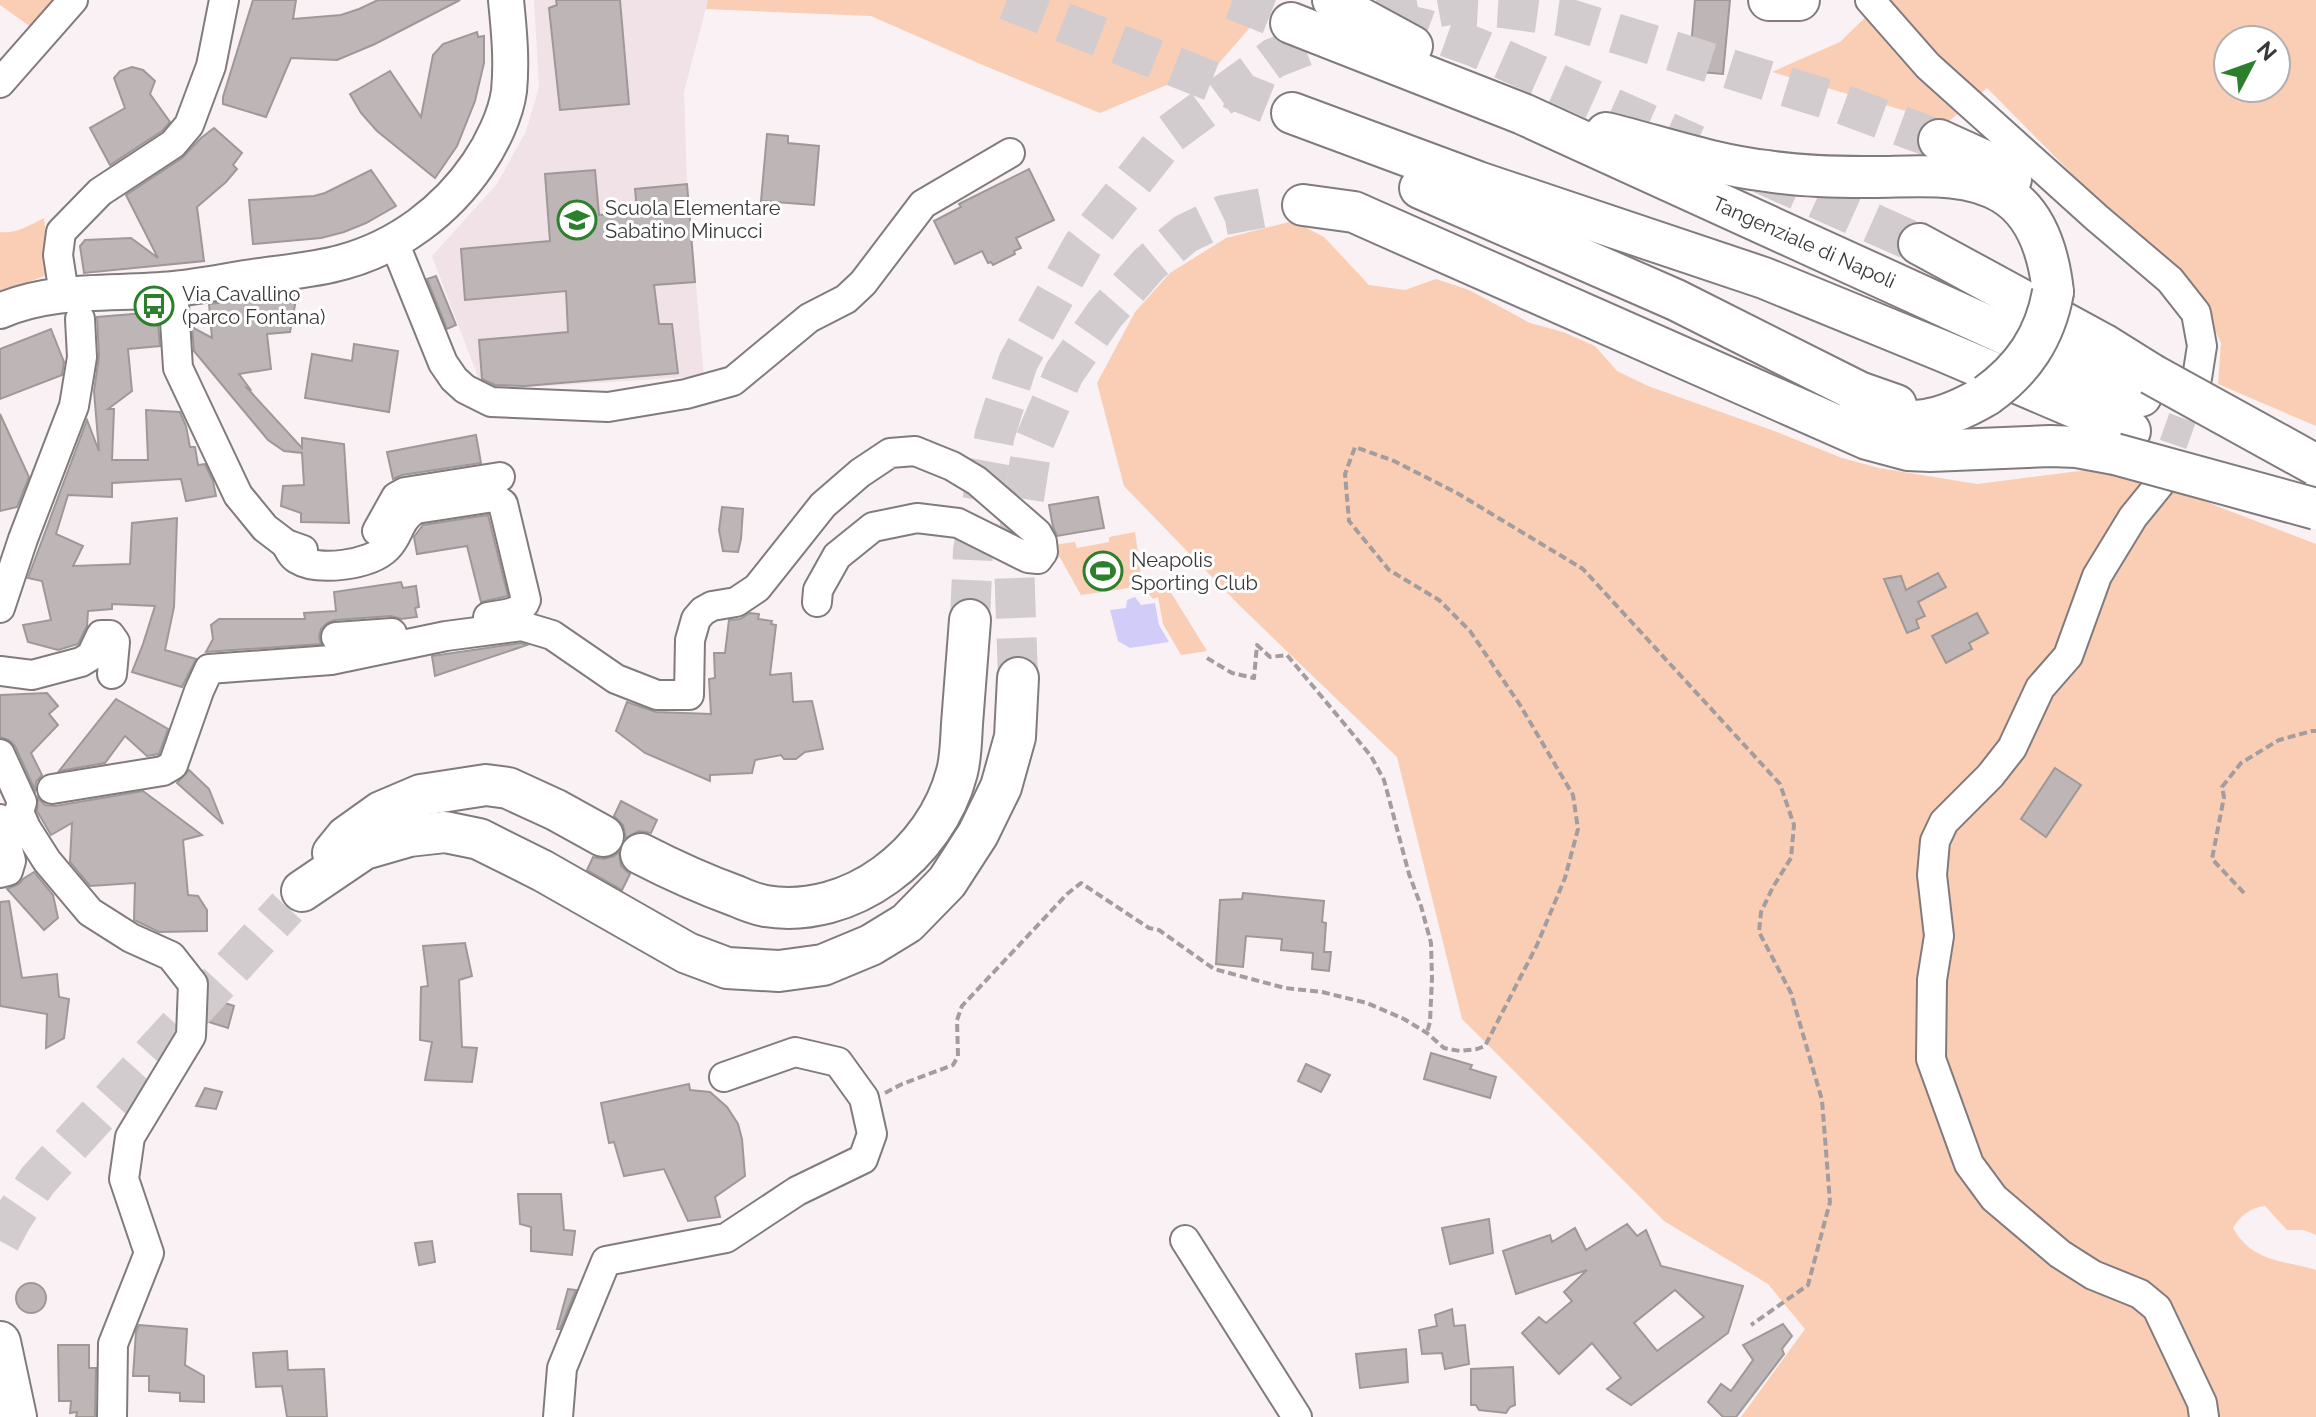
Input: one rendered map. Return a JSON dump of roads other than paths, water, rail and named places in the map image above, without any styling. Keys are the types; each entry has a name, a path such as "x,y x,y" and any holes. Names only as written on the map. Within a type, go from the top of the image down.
{"highway":[{"path":"1333,0 1523,114 1764,171 1826,177 1955,178 1992,187 2019,205 2037,232 2050,269 2053,292"},
{"path":"1769,0 1799,0"},
{"name":"Tangenziale di Napoli","path":"1291,23 1523,114 2134,414"},
{"path":"1987,395 1963,405 1929,409 1914,409 1879,400 1676,300 1405,181 1296,115 1478,182 1764,278 1903,334 2134,414 2316,465"},
{"path":"1939,140 1983,160 2006,175 2037,205 2045,220 2055,273 2045,324 2027,358 2015,372 1962,410 1914,422 1870,414 1444,224 1378,207 1291,205 1354,212 1867,439 1908,450 2077,447 2134,414"},
{"path":"1919,244 2103,344 2134,414 2316,509"},
{"path":"641,854 695,881 762,906 797,909 826,904 858,892 889,872 915,849 937,822 959,768 970,620"},
{"path":"603,836 508,788 486,785 421,795 381,812 346,837 294,899 364,849 409,836 445,832 479,839 543,871 687,953 727,968 779,971 823,965 871,945 907,923 947,882 978,834 1001,787 1015,737 1018,678"},
{"path":"0,1342 16,1417"}],"main road":[{"path":"0,311 20,302 72,292 173,289 318,268 347,261 394,242 426,221 462,187 490,145 509,94 506,0"}],"street":[{"path":"0,83 73,0"},
{"path":"0,608 74,406 82,357 72,292 58,255 61,232 100,192 173,144 189,125 211,66 224,0"},
{"path":"1870,0 1928,66 2170,280 2196,313 2202,346 2197,378"},
{"path":"394,242 443,363 465,389 491,402 608,407 686,394 733,381 809,318 855,291 923,204 1010,153"},
{"path":"173,289 178,368 238,495 265,528 286,544 298,550 332,554 354,548 376,534 396,497 405,492 500,477"},
{"path":"20,796 163,771 173,765 209,669 331,660 446,636 522,626 552,635 616,679 657,695 689,695 690,640 696,619 712,606 736,602 757,588 823,505 860,473 890,453 915,451 952,466 977,481 1037,533 1042,542 1043,552 1038,559 1028,558 958,523 917,518 873,527 837,556 818,590 817,602"},
{"path":"2159,485 2133,517 2097,576 2068,656 2040,688 2012,748 1990,776 1944,822 1935,841 1932,875 1939,936 1932,980 1931,1059 1969,1164 1994,1198 2060,1254 2093,1275 2140,1294 2157,1308 2202,1403 2204,1417"},
{"path":"286,544 291,554 312,566 362,561 384,551 406,516 416,509 494,497 503,504 526,600 518,611 416,631 336,637"},
{"path":"0,671 32,675 81,662 91,656 101,635 110,635 115,642 112,674"},
{"path":"0,754 20,796 19,812 26,828 47,861 90,912 131,938 171,956 193,984 191,1036 130,1137 124,1179 149,1253 113,1344 112,1417"},
{"path":"0,873 8,871 11,861 20,796"},
{"path":"558,1417 562,1368 606,1261 726,1238 797,1191 863,1159 872,1134 864,1098 838,1062 795,1052 724,1077"},
{"path":"1185,1240 1297,1417"}],"tunnel":[{"path":"1007,0 1292,113"},
{"path":"1233,0 1291,23"},
{"path":"970,620 973,550 995,434 1018,362 1083,245 1171,133 1274,58 1378,18 1449,5 1502,8 1560,16 1836,102 1939,140"},
{"path":"1389,21 1425,29 1475,47 1696,145"},
{"path":"1762,174 1919,244"},
{"path":"1018,678 1014,562 1032,447 1064,373 1105,314 1149,264 1185,234 1224,215 1278,205"},
{"path":"2159,484 2196,380"},
{"path":"0,1241 38,1180 287,907"}],"place":[{"name":"Scuola Elementare Sabatino Minucci","path":"577,220"},
{"name":"Via Cavallino (parco Fontana)","path":"154,306"},
{"name":"Neapolis Sporting Club","path":"1103,571"}]}
